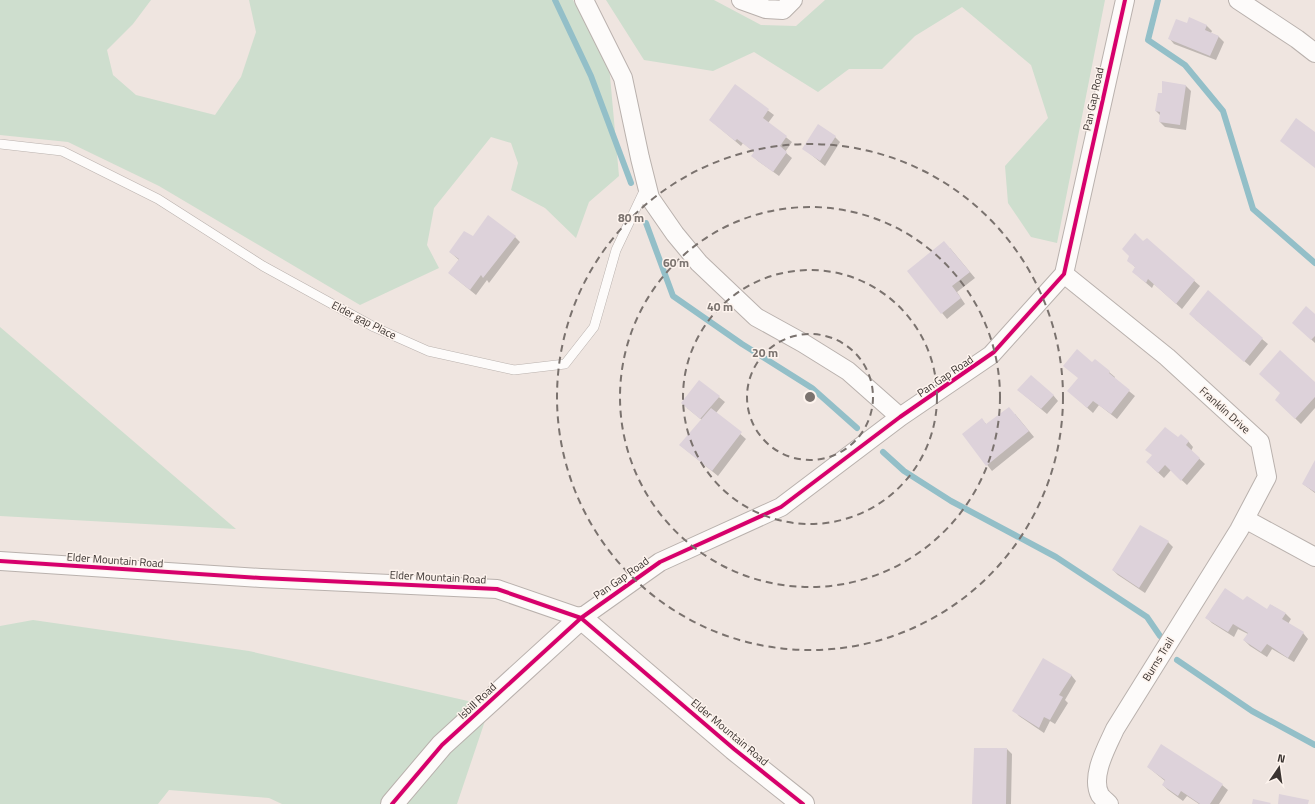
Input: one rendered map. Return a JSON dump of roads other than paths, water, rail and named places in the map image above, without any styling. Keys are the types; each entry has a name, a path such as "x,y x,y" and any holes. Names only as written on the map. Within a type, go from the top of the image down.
{"street":[{"path":"584,0 623,78 650,198 675,234 699,263 756,317 848,371 900,417"},
{"path":"741,0 766,9 783,10 792,0"},
{"name":"Pan Gap Road","path":"581,618 660,562 780,507 900,417 991,355 1064,274 1125,0"},
{"path":"1238,0 1297,39 1315,53"},
{"name":"Franklin Drive","path":"1064,274 1167,357 1260,442 1267,477 1245,519"},
{"path":"1245,519 1315,557"},
{"name":"Burns Trail","path":"1109,804 1100,796 1097,784 1100,763 1115,729 1245,519"},
{"name":"Elder Mountain Road","path":"0,561 261,578 497,589 581,618 734,749 803,804"},
{"name":"Isbill Road","path":"392,804 442,745 581,618"}],"lane":[{"name":"Elder gap Place","path":"0,144 62,151 158,199 263,266 374,327 428,351 514,370 565,364 594,327 616,250 647,186"}],"waterway":[{"path":"555,0 591,76 631,183"},
{"path":"1158,0 1148,40 1185,65 1223,111 1253,209 1315,263"},
{"path":"646,223 673,296 742,344 812,388 857,428"},
{"path":"883,452 904,471 951,501 1056,557 1147,617 1160,636"},
{"path":"1177,660 1252,711 1315,745"}]}
